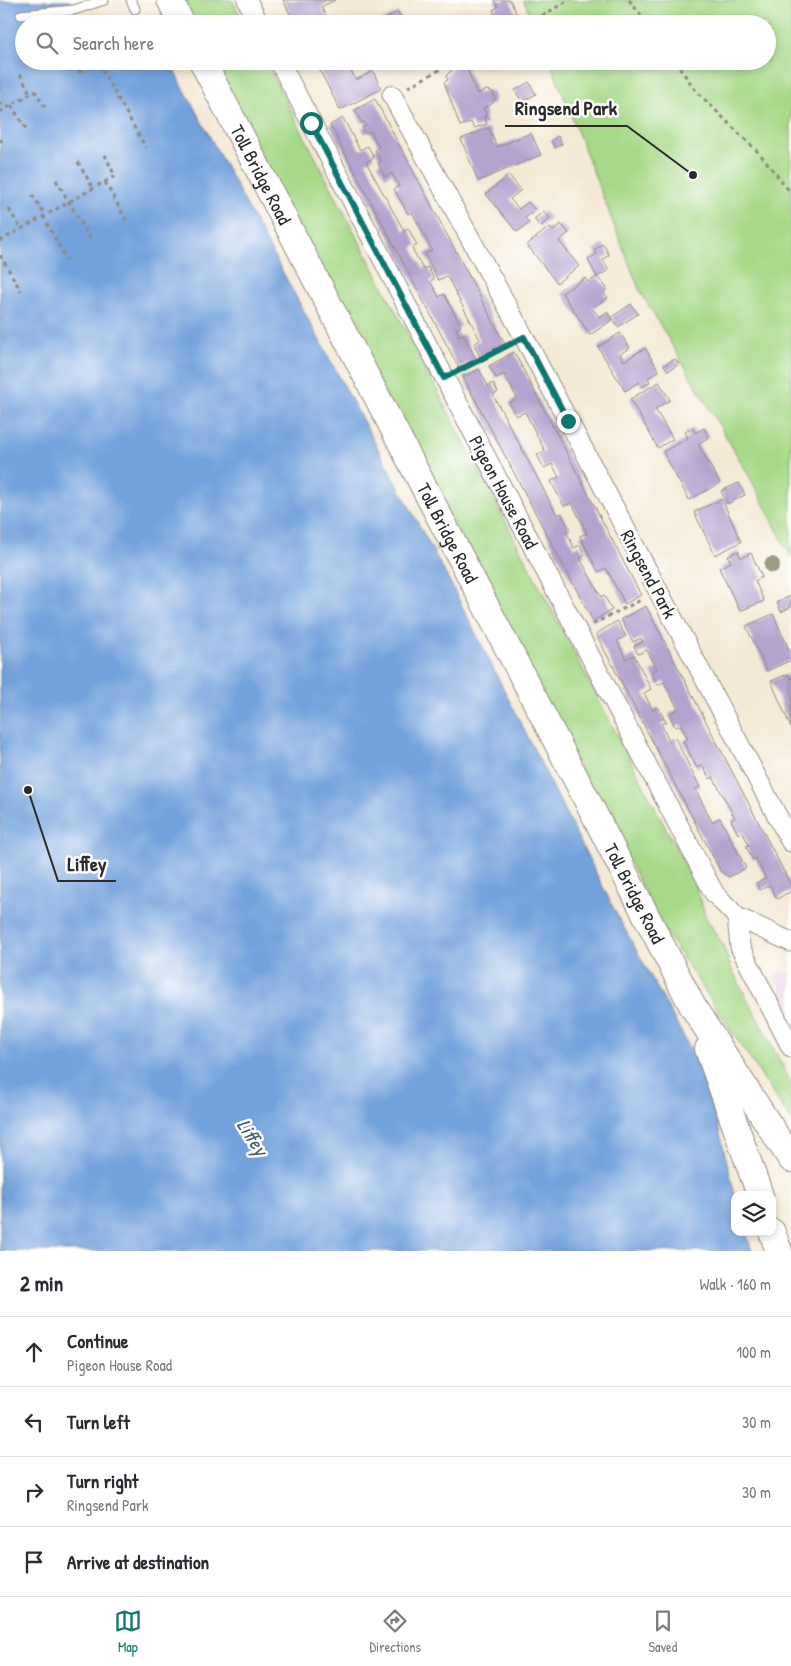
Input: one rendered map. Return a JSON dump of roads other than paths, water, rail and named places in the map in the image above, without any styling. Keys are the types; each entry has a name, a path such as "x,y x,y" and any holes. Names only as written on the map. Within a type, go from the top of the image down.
{"main road":[{"path":"170,0 178,15"},
{"name":"Toll Bridge Road","path":"207,70 693,1007 791,1159"},
{"name":"Toll Bridge Road","path":"693,1007 759,1191"},
{"path":"773,1236 779,1251"}],"street":[{"path":"247,0 254,15"},
{"name":"Pigeon House Road","path":"284,70 714,893 737,917"},
{"name":"Ringsend Park","path":"392,95 524,337 791,842"},
{"path":"737,917 791,942"},
{"path":"737,917 740,947 791,1047"}],"lane":[{"path":"21,15 74,10 104,0"},
{"path":"131,0 135,9"}],"water":[{"path":"0,1 70,1 76,15 15,15 15,70 174,70 452,586 616,913 700,1066 720,1133 734,1191 731,1191 731,1236 747,1236 752,1251 0,1251"}],"place":[{"name":"Ringsend Park","path":"693,175"},
{"name":"Liffey","path":"28,790"}]}
